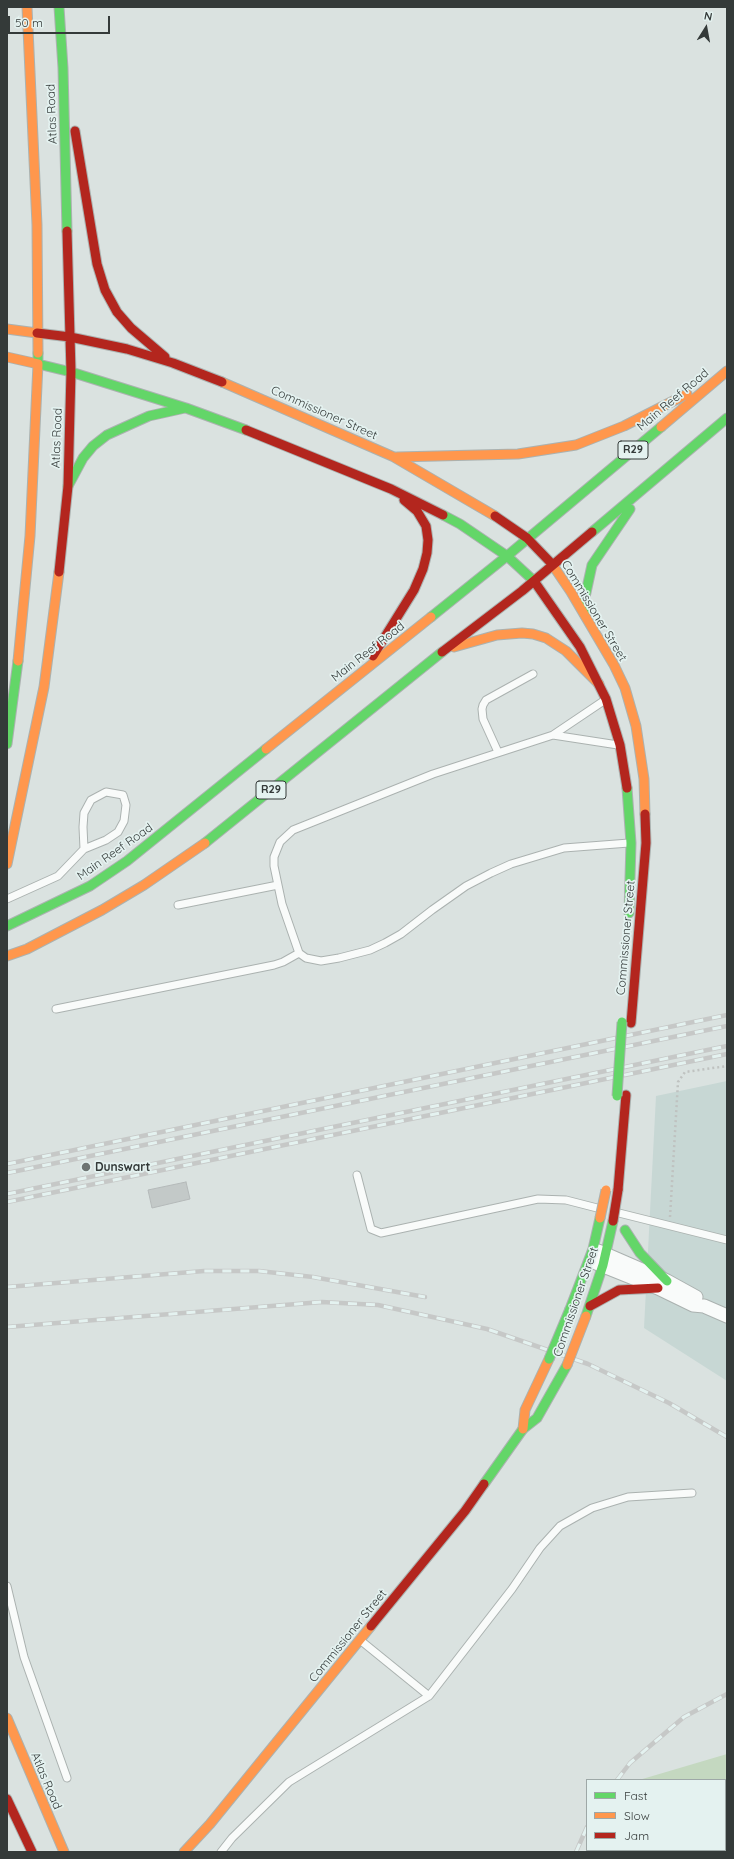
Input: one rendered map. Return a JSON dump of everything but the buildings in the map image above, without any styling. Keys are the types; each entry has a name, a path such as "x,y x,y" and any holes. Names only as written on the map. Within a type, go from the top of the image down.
{"main road":[{"name":"Atlas Road","path":"7,744 17,672 30,536 38,364 37,225 27,7"},
{"name":"Atlas Road","path":"7,864 44,687 59,577 68,486 71,372 63,68 59,7"},
{"path":"63,68 81,164 97,264 106,290 117,312 131,328 173,363"},
{"name":"Commissioner Street","path":"7,329 70,337 127,349 173,363 252,394 394,457 482,507 527,538 552,564 585,615 614,665 625,688 632,713 644,779 646,843 626,1022 621,1096 618,1190 613,1221 604,1259 590,1306 567,1365 537,1418 523,1429 465,1511 210,1824 184,1852"},
{"name":"Commissioner Street","path":"7,357 71,372 186,408 274,440 391,489 460,524 507,556 534,581 580,647 606,699 620,745 628,791 631,843 628,924"},
{"name":"Main Reef Road","path":"7,926 90,886 127,861 507,556 727,371"},
{"path":"394,457 445,457 518,454 576,445 624,426 718,378"},
{"path":"68,486 83,458 93,446 107,435 126,424 149,416 186,408"},
{"name":"R29","path":"7,956 27,949 102,910 144,885 200,847 446,649 534,581 552,564 727,418"},
{"path":"585,615 585,596 592,566 612,534 650,483"},
{"path":"366,668 414,590 428,553 426,526 417,511 391,489"},
{"path":"446,649 498,636 522,633 533,634 546,638 561,647 599,684"},
{"name":"Commissioner Street","path":"626,1022 627,960"},
{"name":"Commissioner Street","path":"523,1429 525,1410 549,1359 591,1255 610,1175 621,1096"},
{"path":"590,1306 619,1290 663,1284 625,1230 616,1205"},
{"name":"Atlas Road","path":"7,1718 64,1852"},
{"path":"7,1799 32,1852"}],"street":[{"path":"591,1255 698,1298 704,1306 727,1316"}],"lane":[{"path":"498,752 483,718 483,705 486,700 533,674"},
{"path":"606,699 553,735 433,774 293,830 280,842 274,857 274,866 282,904 299,953 306,958 321,961 340,958 370,950 401,934 466,886 511,864 564,848 646,843"},
{"path":"553,735 620,745"},
{"path":"7,900 58,876 84,850 106,840 118,832 124,821 126,805 123,795 106,792 91,800 84,813 84,850"},
{"path":"178,905 278,886"},
{"path":"56,1009 274,965 299,953"},
{"path":"356,1175 371,1229 381,1232 538,1199 566,1200 727,1240"},
{"path":"221,1852 232,1838 289,1782 429,1696 512,1589 540,1548 560,1526 592,1508 628,1497 692,1493"},
{"path":"7,1586 24,1657 67,1778"},
{"path":"360,1640 429,1696"}],"path":[{"path":"670,1226 678,1082 685,1072 727,1066"}],"shaded area":[{"path":"727,1081 727,1381 644,1328 656,1096"}],"green space":[{"path":"727,1754 727,1852 615,1852 726,1851 726,1779 642,1779"}],"railway":[{"path":"7,1164 727,1015"},
{"path":"7,1173 727,1026"},
{"path":"7,1194 727,1046"},
{"path":"7,1202 727,1054"},
{"path":"7,1287 204,1271 259,1271 313,1277 425,1297"},
{"path":"7,1327 322,1302 378,1305 487,1329 588,1364 669,1403 727,1437"},
{"path":"618,1779 630,1763 684,1717 727,1694"},
{"path":"576,1852 586,1829"}],"traffic: fast":[{"path":"59,7 63,68 67,231"},
{"path":"38,353 38,364 71,372 186,408 246,430"},
{"path":"68,486 83,458 93,446 107,435 149,416 185,408"},
{"path":"592,532 727,418"},
{"path":"431,617 507,556 661,427"},
{"path":"585,615 585,597 592,565 630,509"},
{"path":"443,515 460,524 507,556 534,581"},
{"path":"205,843 442,652"},
{"path":"7,744 18,661"},
{"path":"7,926 90,886 127,861 266,749"},
{"path":"627,788 631,843 629,913"},
{"path":"617,1096 622,1022"},
{"path":"570,1309 593,1249 600,1218"},
{"path":"586,1316 603,1265 613,1221"},
{"path":"625,1230 640,1253 667,1281"},
{"path":"549,1359 570,1309"},
{"path":"484,1484 523,1429 537,1418 567,1365"}],"traffic: slow":[{"path":"27,7 37,225 38,353"},
{"path":"7,329 37,333"},
{"path":"7,357 38,364 30,536 18,661"},
{"path":"661,427 727,371"},
{"path":"222,382 394,457 495,516"},
{"path":"397,457 518,454 576,445 624,426 687,394"},
{"path":"552,564 571,592 614,665 625,688 636,726 644,779 645,814"},
{"path":"7,864 44,687 59,572"},
{"path":"266,749 431,617"},
{"path":"454,647 497,635 522,633 533,634 546,638 566,651 599,684"},
{"path":"7,956 27,949 102,910 144,885 205,843"},
{"path":"600,1218 606,1190"},
{"path":"567,1365 586,1316"},
{"path":"523,1429 525,1410 549,1359"},
{"path":"184,1852 210,1824 371,1626"},
{"path":"7,1718 64,1852"}],"traffic: jam":[{"path":"75,131 97,264 105,290 117,312 131,328 165,357"},
{"path":"67,231 71,372"},
{"path":"37,333 70,337 127,349 173,363 222,382"},
{"path":"59,572 68,486 71,372"},
{"path":"246,430 391,489 443,515"},
{"path":"373,656 414,590 423,569 427,553 428,540 426,526 417,511 404,500"},
{"path":"495,516 527,538 552,564"},
{"path":"442,652 522,591 592,532"},
{"path":"534,581 580,647 606,699 620,745 627,788"},
{"path":"631,1023 646,843 645,814"},
{"path":"618,1190 626,1095"},
{"path":"613,1221 618,1190"},
{"path":"590,1306 619,1290 658,1288"},
{"path":"371,1626 465,1511 484,1484"},
{"path":"7,1799 32,1852"}],"place":[{"name":"Dunswart","path":"86,1167"}]}
